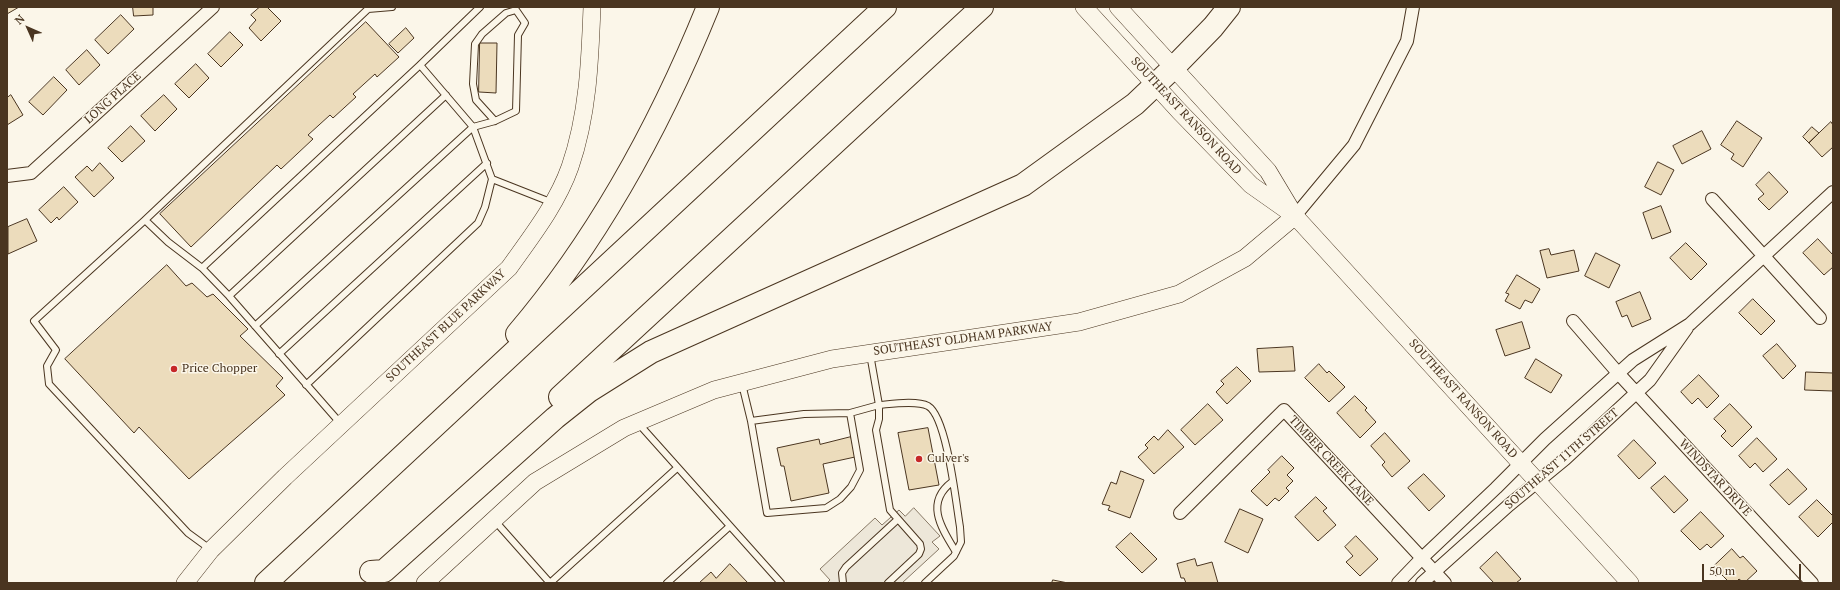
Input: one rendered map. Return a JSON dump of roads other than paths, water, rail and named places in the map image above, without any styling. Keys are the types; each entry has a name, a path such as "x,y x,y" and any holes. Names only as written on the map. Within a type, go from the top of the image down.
{"highway":[{"path":"460,404 466,384 514,337 547,300 582,249 654,124 693,44 708,7"},
{"path":"266,583 885,7"},
{"path":"365,578 982,7"},
{"path":"365,578 384,571 555,418 589,391 645,356 921,229 1023,185 1135,104 1156,85 1213,27 1229,7"}],"street":[{"name":"LONG PLACE","path":"7,176 31,173 213,7"},
{"name":"SOUTHEAST BLUE PARKWAY","path":"185,583 211,550 341,424 509,268 553,203 570,167 583,118 589,78 592,7"},
{"name":"SOUTHEAST RANSON ROAD","path":"1118,7 1268,171 1295,216 1405,334 1520,464 1630,583"},
{"name":"SOUTHEAST OLDHAM PARKWAY","path":"425,583 535,482 624,428 714,390 832,359 1079,322 1179,294 1246,258 1295,216 1354,145 1407,41 1413,7"},
{"name":"SOUTHEAST RANSON ROAD","path":"1085,8 1251,186 1295,216"},
{"name":"SOUTHEAST 11TH STREET","path":"1398,583 1520,464 1632,360 1690,324 1833,192"},
{"path":"1712,199 1820,318"},
{"name":"WINDSTAR DRIVE","path":"1573,321 1636,393 1812,583"},
{"name":"SOUTHEAST 11TH STREET","path":"1422,583 1650,380 1690,324"},
{"name":"TIMBER CREEK LANE","path":"1180,512 1284,410 1445,583"}],"lane":[{"path":"211,550 188,533 49,384 47,366 56,350 34,320 146,220 368,9 392,7"},
{"path":"202,268 420,65 480,7"},
{"path":"255,326 473,127 495,121 516,111 518,35 526,23 516,10 506,13 482,34 475,44 473,84 476,100 495,121"},
{"path":"306,385 478,223 485,207 492,179 473,127 420,65"},
{"path":"229,296 446,95"},
{"path":"279,354 487,163"},
{"path":"492,179 553,203"},
{"path":"146,220 168,242 202,268 229,296 341,424"},
{"path":"870,353 879,405 880,419 876,430 890,510 897,520 920,544 921,550 919,554 888,583"},
{"path":"742,382 751,421 767,513 826,508 840,500 860,470 850,413"},
{"path":"751,421 804,414 850,413 879,405 916,404 927,406 936,412 943,430 961,534 961,542 956,552 925,583"},
{"path":"637,422 781,583"},
{"path":"494,520 550,583 677,468"},
{"path":"952,482 945,488 937,506 939,520 956,552"},
{"path":"843,583 842,573 846,567 897,520"},
{"path":"667,583 730,526"}],"place":[{"name":"Price Chopper","path":"174,369"},
{"name":"Culver's","path":"919,459"}]}
